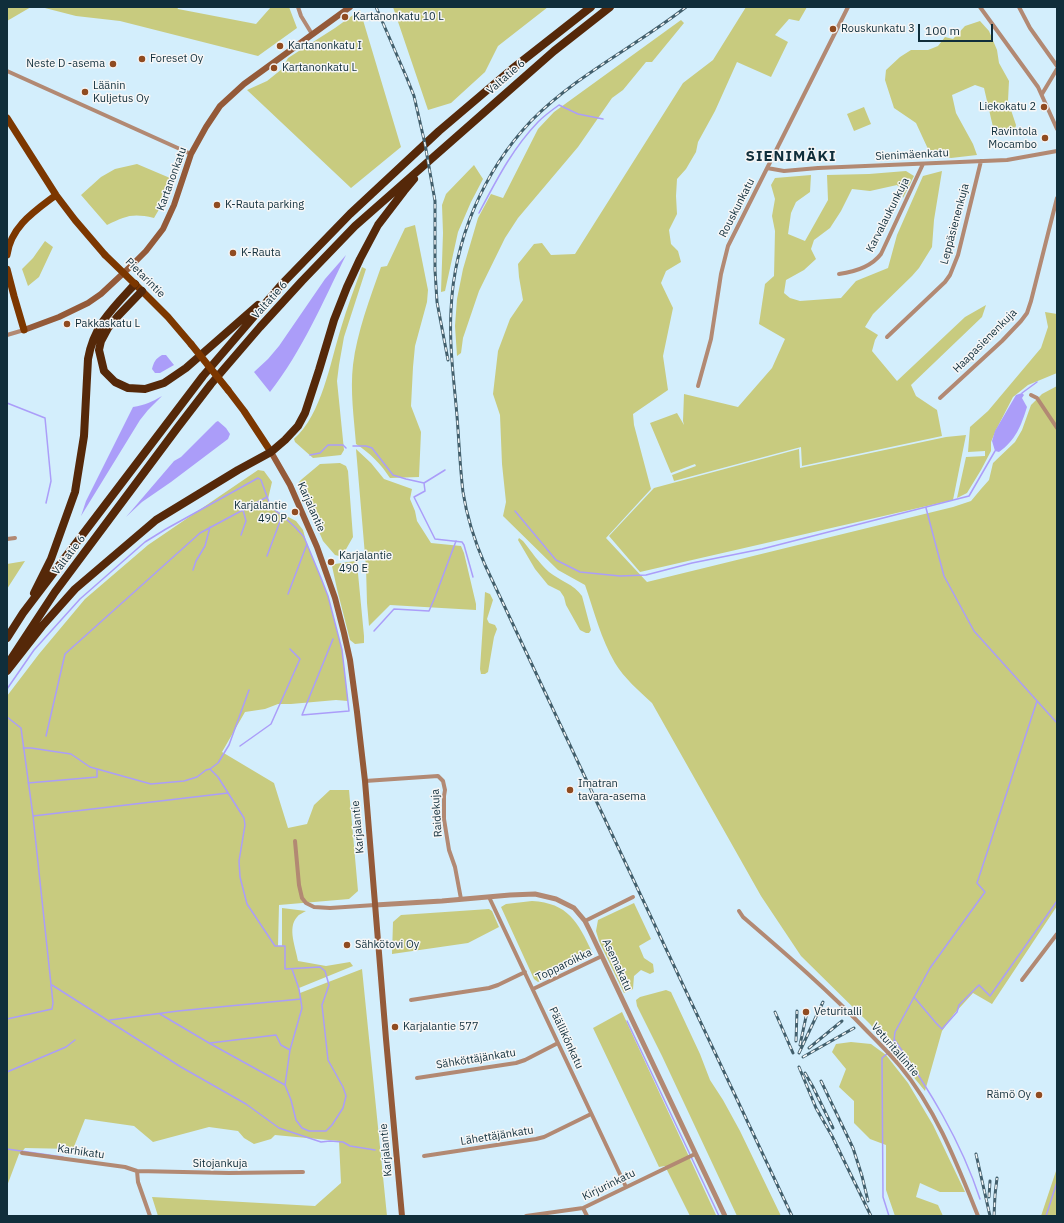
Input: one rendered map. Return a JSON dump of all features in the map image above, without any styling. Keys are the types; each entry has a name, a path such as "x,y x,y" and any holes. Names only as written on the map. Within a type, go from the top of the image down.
{"highway":[{"name":"Valtatie 6","path":"7,638 23,613 198,382 281,285 350,214 439,131 512,68 591,7"},
{"name":"Valtatie 6","path":"7,665 55,592 178,427 216,378 302,281 350,231 436,154 554,51 610,7"},
{"path":"7,671 43,625 75,589 156,520 238,470 271,452 298,426 319,370 334,320 347,287 364,252 378,225 404,191 436,154"},
{"path":"23,613 51,559 75,492 84,436 90,347 102,321 135,284"},
{"path":"142,291 108,328 101,341 100,358 104,371 115,382 128,388 145,389 164,383 186,368 281,285"}],"main road":[{"name":"Kartanonkatu","path":"24,330 59,317 88,303 113,283 146,251 163,229 169,217 191,154 220,106 244,84 350,7"},
{"name":"Pietarintie","path":"7,118 56,196 105,255 168,317 191,344 228,390 271,452"},
{"path":"7,254 12,237 20,225 30,215 56,196"},
{"path":"7,269 24,330"},
{"name":"Karjalantie","path":"271,452 290,485 320,553 335,598 350,660 358,712 365,781 402,1216"}],"street":[{"path":"298,7 301,16 312,34"},
{"name":"Rouskunkatu","path":"698,386 711,339 721,274 728,246 848,7"},
{"path":"980,7 1034,81 1042,94 1057,129"},
{"path":"1019,7 1030,28 1057,66"},
{"path":"1042,94 1057,69"},
{"path":"7,72 191,154"},
{"name":"Sienimäenkatu","path":"767,168 784,171 818,168 1007,160 1057,151"},
{"name":"Leppäsienenkuja","path":"887,337 945,282 950,275 958,255 981,161"},
{"name":"Karvalaukunkuja","path":"839,274 848,273 864,267 881,254 923,164"},
{"name":"Haapasienenkuja","path":"940,398 1002,341 1027,313 1057,198"},
{"path":"7,335 24,330"},
{"path":"1031,395 1037,398 1057,428"},
{"path":"7,539 15,538"},
{"name":"Raidekuja","path":"365,781 438,776 443,782 445,790 444,819 449,850 455,867 461,899"},
{"path":"295,841 299,885 302,898 306,903 314,907 330,908 375,904"},
{"name":"Asemakatu","path":"375,904 525,894 556,899 574,908 585,921 602,956 723,1216"},
{"name":"Päällikönkatu","path":"489,897 626,1187"},
{"path":"585,921 633,897"},
{"name":"Veturitallintie","path":"739,911 743,917 839,1003 900,1066 923,1100 945,1140 959,1169 978,1216"},
{"path":"1022,980 1057,934"},
{"name":"Topparoikka","path":"533,989 602,956"},
{"path":"411,1000 489,988 525,972"},
{"name":"Sähköttäjänkatu","path":"417,1078 516,1063 558,1043"},
{"name":"Lähettäjänkatu","path":"424,1156 544,1137 591,1114"},
{"name":"Karhikatu","path":"22,1154 125,1167 138,1171"},
{"name":"Kirjurinkatu","path":"526,1216 583,1208 695,1154"},
{"path":"138,1171 138,1182 150,1216"},
{"name":"Sitojankuja","path":"138,1171 200,1173 303,1172"},
{"path":"583,1208 587,1216"}],"green space":[{"path":"7,7 31,7 7,21"},
{"path":"41,7 177,7 178,9 256,24 271,7 289,7 297,28 258,56 120,21 76,16"},
{"path":"393,7 548,7 498,46 485,72 451,103 428,110"},
{"path":"746,7 807,7 799,21 789,19 775,35 788,42 771,77 737,62 715,111 698,142 696,152 686,169 677,179 677,214 669,230 671,244 678,251 681,262 666,271 661,283 673,308 663,356 668,390 633,414 634,425 651,489 606,538 647,582 953,507 971,501 989,480 993,463 1015,442 1022,430 1031,405 1042,394 1057,386 1057,906 992,1004 973,993 954,1014 942,1031 925,1091 870,1024 801,956 761,896 652,703 627,679 615,663 602,635 585,585 558,570 503,516 506,502 502,464 500,415 493,394 498,351 510,319 523,300 518,264 534,244 542,243 551,255 575,254 683,83 713,60"},
{"path":"360,10 401,147 351,188 247,90 267,81 282,69 288,58"},
{"path":"681,20 684,23 652,62 646,62 623,90 612,98 578,147 518,218 505,238 479,291 463,338 461,353 457,356 455,326 457,299 463,269 478,218 491,194 503,198 538,129 554,112"},
{"path":"980,21 989,31 997,50 999,63 1009,81 1008,101 1016,125 1014,134 993,127 984,88 975,85 952,95 956,113 973,144 977,155 951,158 941,156 928,149 916,123 894,108 885,80 886,70 900,57 911,50 928,50 938,46 945,37 953,39 965,26"},
{"path":"864,107 871,124 854,131 847,114"},
{"path":"137,164 170,178 161,206 154,218 129,216 107,225 81,195 101,177 115,169"},
{"path":"474,165 483,179 458,232 445,291 441,292 443,233 442,205 446,194"},
{"path":"906,171 914,176 903,198 902,191 897,185 870,191 852,189 841,211 830,228 814,240 811,249 816,259 804,270 786,280 784,293 790,298 800,301 841,298 856,281 888,268 897,235 923,176 942,171 934,220 932,247 919,268 873,314 865,327 878,335 872,351 897,381 965,317 986,305 982,317 911,385 916,396 937,410 942,436 802,466 801,447 674,481 672,475 696,466 695,464 671,473 650,423 677,413 684,425 684,394 738,407 772,368 785,339 759,324 765,284 774,276 775,231 772,216 775,199 771,185 775,178 811,175 810,192 796,202 791,213 788,234 805,241 828,200 827,175"},
{"path":"415,225 428,290 427,302 415,346 411,406 421,432 419,477 390,478 375,459 356,444 352,375 361,328 381,267 387,266 405,228"},
{"path":"45,241 53,247 39,277 28,286 22,269 33,258"},
{"path":"362,267 366,269 344,337 337,381 344,450 341,455 313,458 295,442 294,439 312,416 324,387 346,312"},
{"path":"1045,312 1057,314 1057,373 1028,385 1013,397 996,430 991,442 991,451 981,470 967,493 957,498 966,457 985,456 985,451 968,452 970,427 988,411 1041,348 1048,327"},
{"path":"966,435 953,500 640,572 609,536 654,488 799,449 800,468 946,437"},
{"path":"356,449 371,463 384,479 412,489 410,499 417,521 431,543 461,546 476,604 476,610 390,605 369,626 366,567"},
{"path":"340,463 346,466 348,471 353,537 345,551 339,556 335,555 323,541 299,482 320,464"},
{"path":"258,470 264,471 272,482 268,499 273,509 296,521 303,530 328,596 342,650 348,701 336,700 278,704 265,709 245,712 222,752 274,783 288,828 307,824 314,805 330,790 349,790 358,891 349,899 279,905 278,946 282,946 282,908 306,911 300,914 294,922 292,932 298,961 326,966 350,962 353,966 299,988 300,993 362,969 387,1216 158,1216 152,1197 315,1206 341,1183 339,1141 275,1135 271,1139 254,1144 244,1138 238,1131 209,1127 153,1142 134,1126 85,1119 73,1149 25,1148 19,1154 7,1186 7,696 39,654 85,599 148,545"},
{"path":"519,538 549,572 575,588 582,596 591,630 589,633 580,630 560,591 548,585 535,569 518,540"},
{"path":"25,561 7,589 7,564"},
{"path":"355,561 357,563 364,643 355,644 350,640 332,566 335,564"},
{"path":"485,592 490,594 493,600 487,619 489,623 495,625 497,629 494,637 488,672 481,674 480,669"},
{"path":"532,901 555,906 563,910 576,923 592,952 590,956 538,982 534,979 501,907 506,904"},
{"path":"634,903 651,939 639,946 644,958 653,964 654,972 650,974 641,970 634,976 633,989 624,993 599,941 596,931 598,920"},
{"path":"489,909 492,911 499,927 468,943 392,954 393,922 401,915"},
{"path":"666,990 671,992 700,1054 710,1080 740,1131 781,1216 737,1216 637,1006 636,1000 640,997"},
{"path":"622,1012 716,1215 714,1216 690,1216 665,1166 659,1167 593,1028"},
{"path":"851,1042 871,1044 886,1055 908,1083 933,1125 965,1192 940,1192 920,1183 916,1197 938,1205 943,1216 895,1216 886,1190 886,1145 870,1139 854,1123 854,1101 839,1087 846,1069 832,1052 836,1044"},
{"path":"1057,1168 1057,1216 1041,1216"}],"shaded area":[{"path":"346,255 302,343 282,376 270,392 254,372 279,346 325,279"},
{"path":"162,355 166,355 174,365 160,373 155,373 152,369 153,364 156,359"},
{"path":"1022,393 1024,395 1022,398 1027,407 1020,426 1010,443 999,452 995,451 992,441 995,431 1016,395"},
{"path":"162,396 140,420 81,516 86,501 133,407 148,403"},
{"path":"218,421 230,434 228,439 142,502 126,517 174,461 181,457"}],"waterway":[{"path":"479,213 512,154 538,122 551,111 559,105 578,114 603,119"},
{"path":"1022,393 1037,382"},
{"path":"7,403 45,418 51,481 46,503"},
{"path":"310,455 320,453 328,445 343,445 346,448"},
{"path":"353,446 366,446 372,448 393,475 406,479 424,483 445,470"},
{"path":"515,511 556,560 580,572 620,576 646,575 692,563 762,549 969,496 995,451"},
{"path":"7,689 34,650 80,599 145,542 258,478 261,480 270,505 304,537 328,596 342,650 349,711 302,715 333,639"},
{"path":"424,483 425,491 414,497 435,539 462,542 473,577"},
{"path":"46,736 65,654 200,533 267,497"},
{"path":"926,508 944,576 974,631 1057,723"},
{"path":"241,535 246,521 243,510"},
{"path":"267,556 282,516"},
{"path":"193,570 196,561 205,546 210,527"},
{"path":"374,631 394,609 429,611 456,541"},
{"path":"288,594 307,544"},
{"path":"240,746 271,724 300,659 290,649"},
{"path":"23,748 71,754 90,767 151,784 184,781 197,777 218,763 229,745 249,690"},
{"path":"889,1216 883,1197 882,1058 893,1049 895,1032 930,968 985,892 977,883 1037,701"},
{"path":"7,717 21,728 33,816 53,1003 52,1009 7,1019"},
{"path":"210,769 218,777 244,818 245,825 239,861 240,877 247,904 275,946 285,946 285,969 320,967 325,971 329,985 322,1005 328,1060 343,1087 346,1096 343,1108 332,1125 326,1131 309,1131 302,1128 296,1120 291,1100 285,1085 290,1050 302,1008 299,989 292,969"},
{"path":"28,783 97,777 97,770"},
{"path":"33,816 228,793"},
{"path":"914,997 942,1029 957,1012 959,1005 979,985 990,996 1057,901"},
{"path":"52,985 181,1067 246,1104 279,1128 321,1142 343,1142 350,1146 375,1150"},
{"path":"110,1020 178,1011 301,999"},
{"path":"160,1014 285,1085"},
{"path":"627,1021 719,1216"},
{"path":"210,1043 276,1035 281,1045 290,1050"},
{"path":"894,1039 932,1096 954,1136 980,1199"},
{"path":"7,1072 66,1047 75,1040"},
{"path":"7,1149 63,1157"},
{"path":"1046,1216 1057,1182"}],"railway":[{"path":"376,7 414,96 425,144 435,201 435,270 437,302 448,360"},
{"path":"686,7 647,35 586,75 548,105 531,121 514,141 485,185 474,208 465,233 453,284 451,310 451,350 461,473 463,492 469,520 485,565 792,1216"},
{"path":"799,1053 823,1002"},
{"path":"796,1041 797,1011"},
{"path":"775,1012 793,1053"},
{"path":"800,1045 807,1012"},
{"path":"809,1048 842,1021"},
{"path":"803,1057 854,1028"},
{"path":"799,1067 816,1108 832,1136 871,1216"},
{"path":"805,1073 833,1128"},
{"path":"821,1081 853,1148 868,1201"},
{"path":"976,1154 990,1216"},
{"path":"994,1216 997,1178"},
{"path":"989,1197 990,1181"}],"place":[{"name":"Kartanonkatu 10 L","path":"345,17"},
{"name":"Rouskunkatu 3","path":"833,29"},
{"name":"Kartanonkatu I","path":"280,46"},
{"name":"Foreset Oy","path":"142,59"},
{"name":"Neste D -asema","path":"113,64"},
{"name":"Kartanonkatu L","path":"274,68"},
{"name":"Läänin Kuljetus Oy","path":"85,92"},
{"name":"Liekokatu 2","path":"1044,107"},
{"name":"Ravintola Mocambo","path":"1045,138"},
{"name":"K-Rauta parking","path":"217,205"},
{"name":"K-Rauta","path":"233,253"},
{"name":"Pakkaskatu L","path":"67,324"},
{"name":"Karjalantie 490 P","path":"295,512"},
{"name":"Karjalantie 490 E","path":"331,562"},
{"name":"Imatran tavara-asema","path":"570,790"},
{"name":"Sähkötovi Oy","path":"347,945"},
{"name":"Veturitalli","path":"806,1012"},
{"name":"Karjalantie 577","path":"395,1027"},
{"name":"Rämö Oy","path":"1039,1095"}],"district":[{"name":"SIENIMÄKI","path":"791,157"}]}
